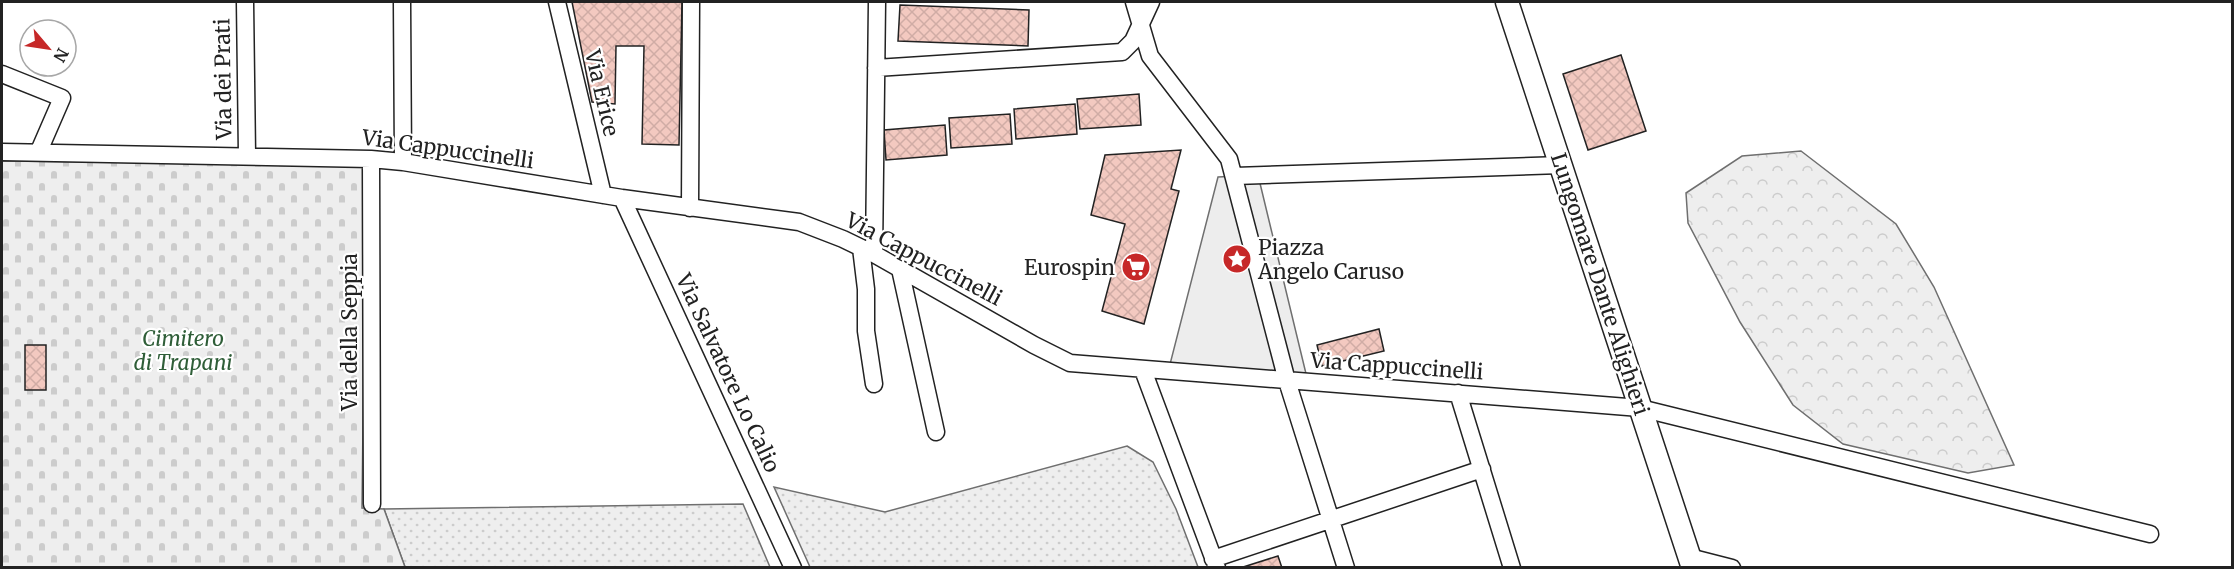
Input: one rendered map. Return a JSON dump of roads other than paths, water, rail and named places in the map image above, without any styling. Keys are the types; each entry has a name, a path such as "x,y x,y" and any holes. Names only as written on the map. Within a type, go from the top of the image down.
{"main road":[{"name":"Lungomare Dante Alighieri","path":"1508,2 1691,562"}],"street":[{"name":"Via dei Prati","path":"245,2 247,155"},
{"path":"402,2 403,162"},
{"name":"Via Erice","path":"557,2 603,195"},
{"path":"690,208 691,2"},
{"path":"874,384 866,331 866,289 877,2"},
{"path":"1134,2 1150,56 1229,159 1287,381 1346,567"},
{"path":"876,68 1122,52 1133,41 1151,2"},
{"path":"2,74 62,98 39,151"},
{"name":"Via Cappuccinelli","path":"2,152 371,159 403,162 622,198 799,222 868,251 1070,363 1640,408 2150,534"},
{"name":"Via della Seppia","path":"371,159 372,504"},
{"path":"1235,176 1561,165"},
{"name":"Via Salvatore Lo Calio","path":"622,198 793,567"},
{"path":"900,268 936,432"},
{"path":"1143,370 1215,563 1331,520 1482,470"},
{"path":"1458,393 1512,567"},
{"path":"1691,562 1732,567"}],"place":[{"name":"Piazza Angelo Caruso","path":"1237,259"},
{"name":"Eurospin","path":"1136,267"}],"park label":[{"name":"Cimitero di Trapani","path":"183,350"}]}
